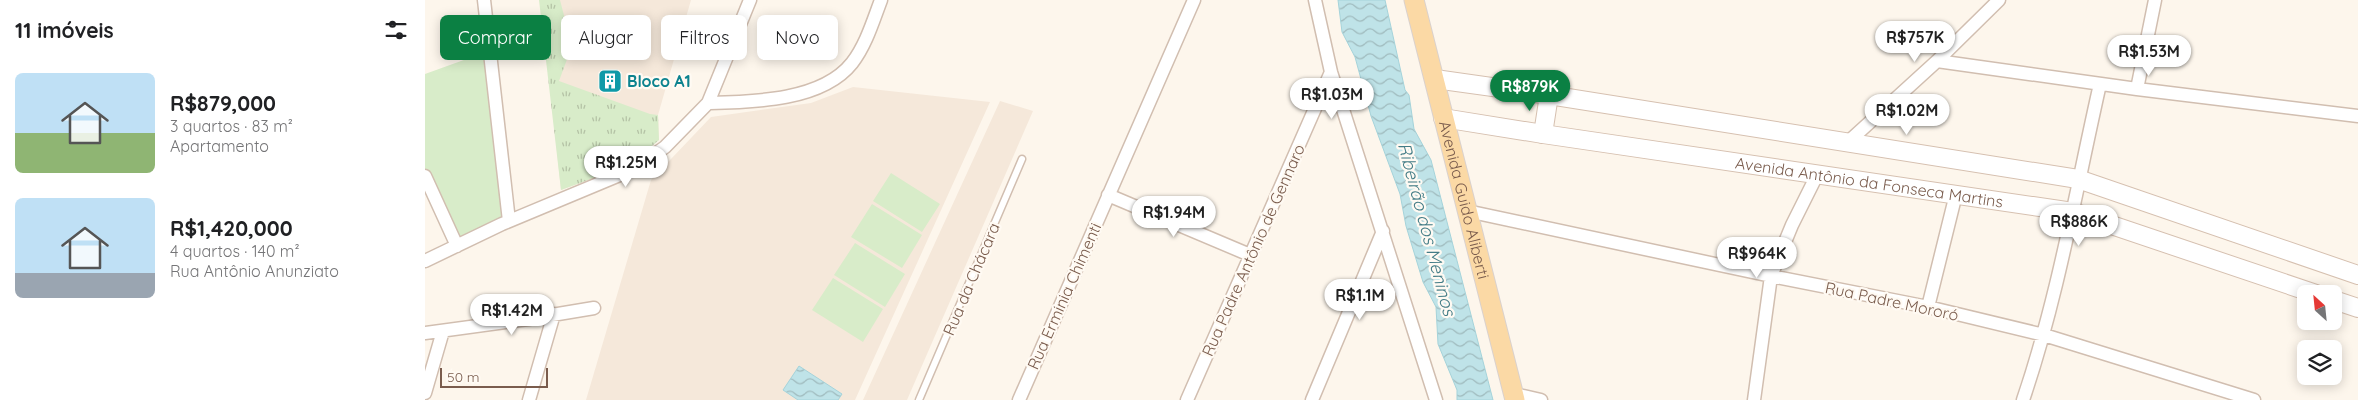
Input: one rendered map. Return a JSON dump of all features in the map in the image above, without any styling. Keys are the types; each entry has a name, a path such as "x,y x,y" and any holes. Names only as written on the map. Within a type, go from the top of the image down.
{"main road":[{"name":"Avenida Guido Aliberti","path":"1414,0 1515,397"}],"street":[{"path":"484,0 509,221"},
{"path":"425,261 509,221 634,169 665,147 708,103 750,0"},
{"path":"708,103 782,98 819,88 840,76 853,62 863,46 881,0"},
{"name":"Rua Erminia Chimenti","path":"1019,400 1194,0"},
{"path":"1315,0 1331,72 1383,231 1435,400"},
{"path":"1847,143 1937,61 1999,0"},
{"path":"2137,89 2155,0"},
{"path":"1937,61 2137,89 2358,116"},
{"name":"Rua Padre Antônio de Gennaro","path":"1187,400 1331,72"},
{"name":"Avenida Antônio da Fonseca Martins","path":"1435,79 1549,95 2078,179 2358,275"},
{"path":"2023,400 2044,335 2073,212 2078,179 2100,84"},
{"path":"1543,134 1549,95"},
{"name":"Avenida Antônio da Fonseca Martins","path":"1443,118 2073,212 2297,288"},
{"path":"1754,400 1771,276 1792,225 1817,175"},
{"path":"425,176 457,246"},
{"path":"1928,307 1956,194"},
{"path":"1108,195 1250,255"},
{"name":"Rua Padre Mororó","path":"1467,211 1771,276 1928,307 2044,335 2254,400"},
{"path":"1312,400 1383,231"},
{"path":"2343,303 2358,308"},
{"path":"425,334 594,308"},
{"path":"529,400 554,314"},
{"path":"425,393 443,331"},
{"path":"1515,397 1541,400"}],"lane":[{"name":"Rua da Chácara","path":"919,400 1023,159"}],"shaded area":[{"path":"541,0 691,0 687,15 661,15 661,60 674,60 658,115 659,140 629,165 561,190 547,60 551,60 551,15 543,15"},
{"path":"853,87 990,102 855,400 586,400 651,180 711,117 811,103"},
{"path":"1000,101 1033,111 907,400 863,400"}],"green space":[{"path":"539,0 560,0 564,15 561,15 561,60 567,60 559,81 650,114 658,115 659,140 629,165 561,190 546,60 551,60 551,15 541,15"},
{"path":"464,60 487,60 505,221 459,242 425,169 425,74"},
{"path":"891,173 940,204 922,232 873,201"},
{"path":"872,204 922,235 902,268 851,237"},
{"path":"855,243 905,274 885,307 834,275"},
{"path":"833,278 883,309 863,342 812,310"}],"water":[{"name":"Ribeirão dos Meninos","path":"1338,0 1385,0 1405,90 1409,95 1414,129 1431,160 1493,400 1457,400 1457,390 1438,344 1436,307 1423,282 1406,226 1400,194 1371,116 1355,57 1342,32"},
{"path":"799,366 842,394 838,400 798,400 783,390"}],"place":[{"name":"Bloco A1","path":"610,81"}]}
